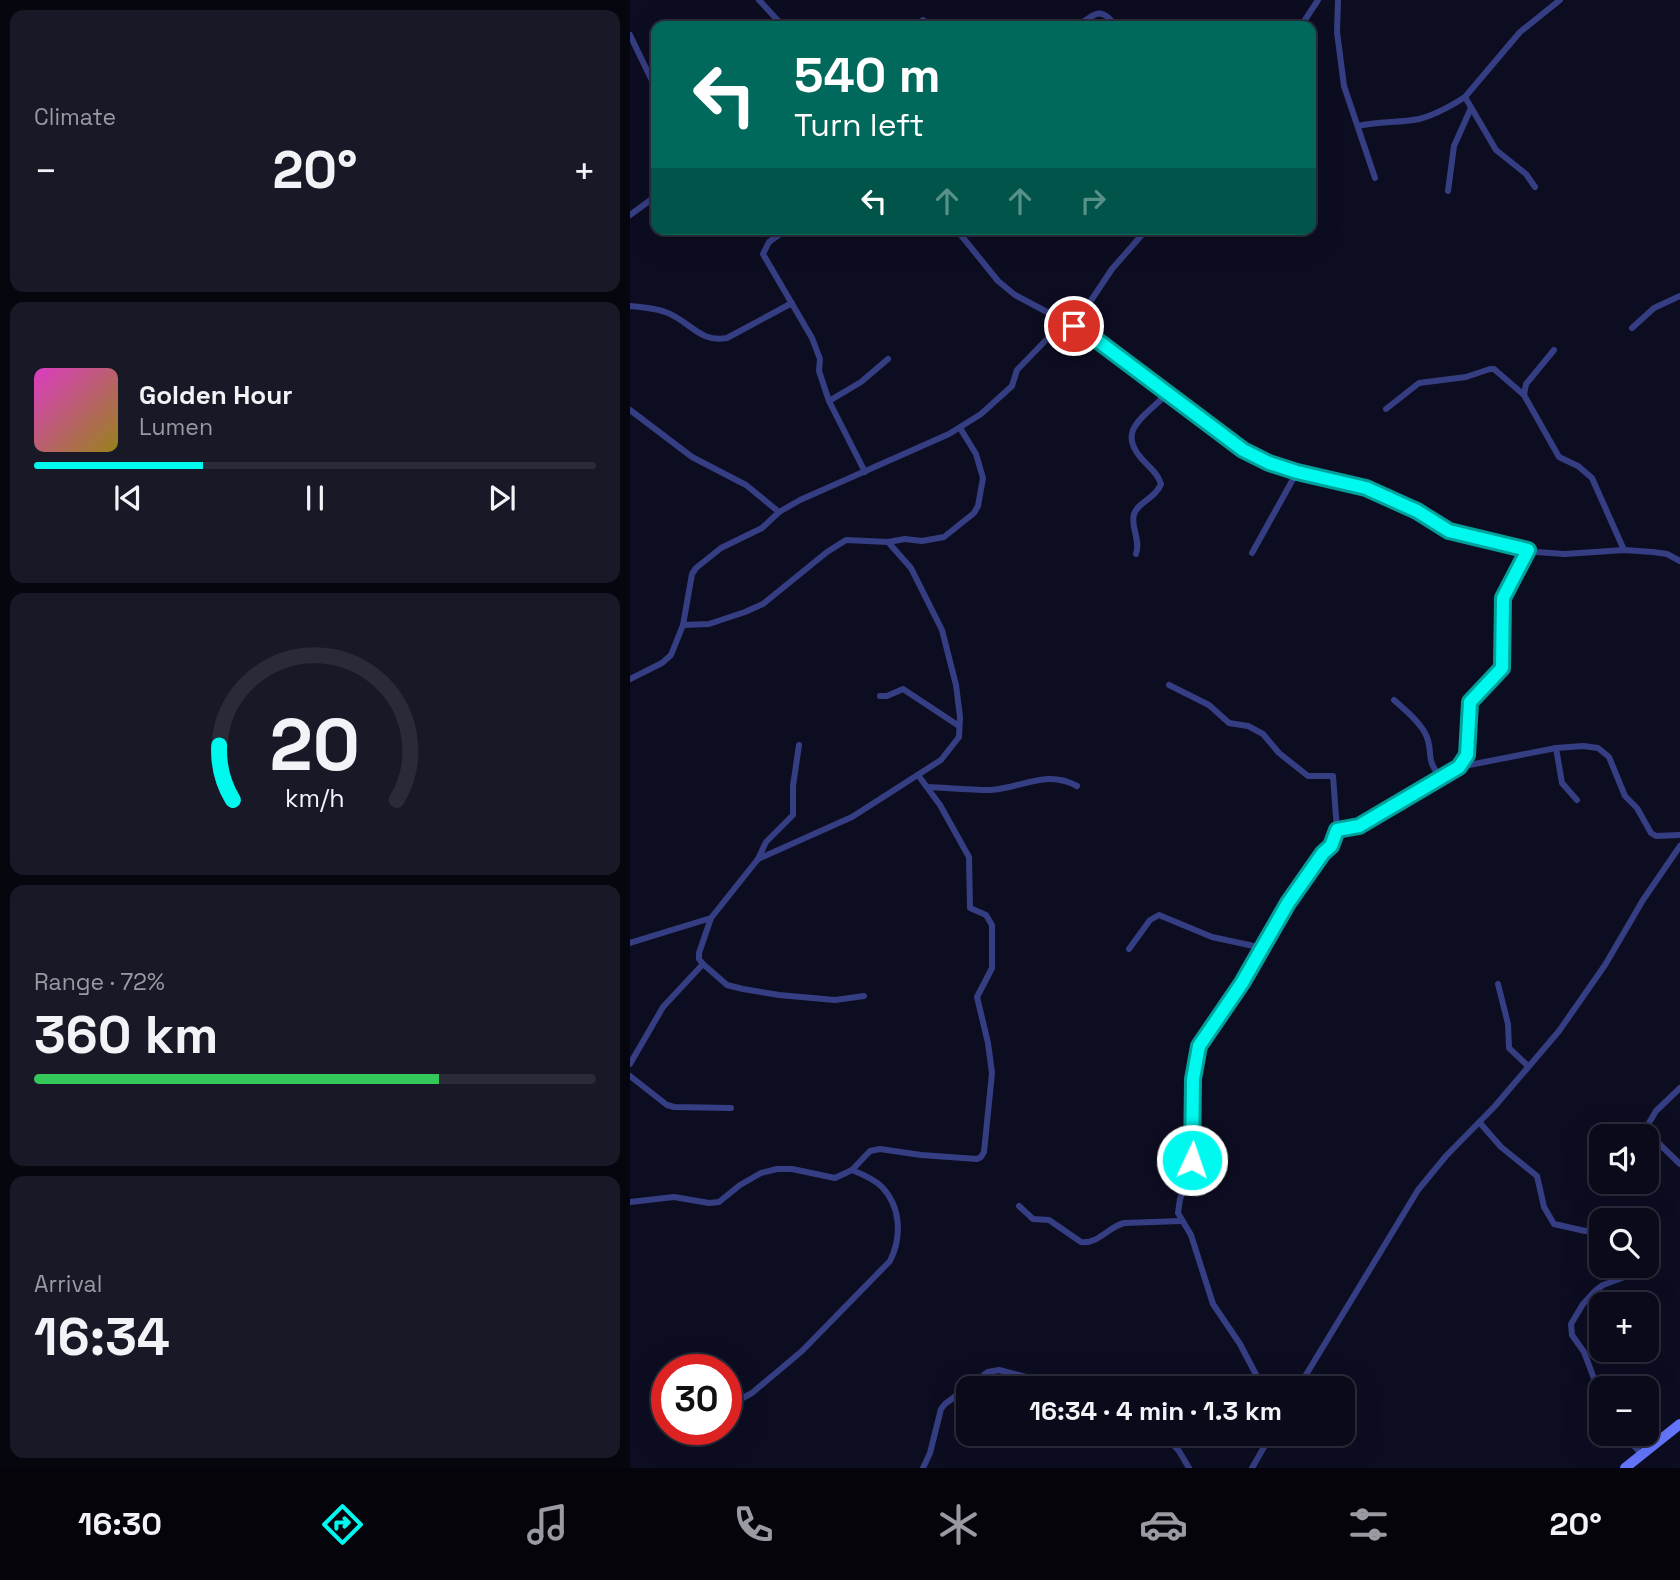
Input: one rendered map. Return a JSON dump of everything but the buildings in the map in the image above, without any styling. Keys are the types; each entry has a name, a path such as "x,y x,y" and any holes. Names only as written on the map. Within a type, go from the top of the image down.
{"main road":[{"path":"1625,1468 1680,1424"}],"street":[{"path":"759,0 778,21"},
{"path":"1304,21 1318,0"},
{"path":"1338,0 1337,32 1342,76 1375,178"},
{"path":"1357,126 1379,121 1418,119 1437,113 1465,97 1520,32 1560,0"},
{"path":"1085,21 1097,13 1103,13 1112,21"},
{"path":"630,35 651,79"},
{"path":"1465,97 1496,150 1526,174 1535,187"},
{"path":"1448,191 1454,146 1471,108"},
{"path":"630,215 651,200"},
{"path":"779,235 769,242 763,254 817,350 819,371 829,401 865,472"},
{"path":"961,235 998,281 1015,295 1074,326 1243,450 1269,463 1366,488 1417,511 1449,531 1528,550 1587,554 1624,550 1667,554 1680,561"},
{"path":"1074,326 1112,269 1142,235"},
{"path":"1632,328 1654,308 1680,296"},
{"path":"630,306 668,313 705,338 716,340 727,338 792,303"},
{"path":"630,679 662,663 671,655 683,625 692,574 696,568 721,548 762,528 779,512 960,428 981,414 1012,386 1017,370 1062,319"},
{"path":"1524,395 1526,384 1554,350"},
{"path":"829,401 861,382 888,359"},
{"path":"1386,409 1419,383 1466,377 1494,369 1524,395 1559,457 1578,466 1592,478 1624,550"},
{"path":"1136,554 1138,540 1134,515 1155,495 1161,484 1159,478 1136,452 1130,434 1137,423 1167,393"},
{"path":"630,410 692,457 746,485 779,512"},
{"path":"683,625 709,624 762,604 846,540 888,542 938,539 974,513 978,506 983,478 976,454 960,428"},
{"path":"1252,553 1297,472"},
{"path":"758,859 852,817 941,760 959,737 956,685 942,630 911,568 888,542"},
{"path":"1459,767 1467,755 1470,702 1502,668 1503,598 1528,550"},
{"path":"1169,685 1209,705 1229,723 1248,726 1263,734 1279,753 1308,776 1333,776 1337,830 1331,846 1323,853 1288,903 1226,1008 1207,1032 1197,1054 1193,1079 1191,1173 1178,1206 1181,1221 1191,1236 1213,1304 1240,1344 1257,1376"},
{"path":"880,696 908,691 924,705 959,726"},
{"path":"1394,701 1424,732 1430,763 1442,778"},
{"path":"799,745 793,786 793,815 766,842 758,859 711,918 699,959 727,985 743,989 835,1000 864,996"},
{"path":"1337,830 1359,826 1459,767 1556,748 1583,746 1606,752 1625,796 1637,808 1651,833 1656,836 1680,835"},
{"path":"1556,748 1562,783 1577,800"},
{"path":"630,1202 674,1198 719,1202 761,1173 777,1169 792,1169 835,1178 852,1170 870,1151 880,1149 922,1155 977,1159 981,1157 984,1152 992,1073 977,997 992,968 992,925 986,915 970,908 969,857 928,787 918,775"},
{"path":"928,787 1000,789 1053,777 1077,786"},
{"path":"1305,1376 1418,1190 1446,1156 1480,1123 1569,1017 1680,846"},
{"path":"1129,948 1150,920 1159,915 1212,937 1263,948"},
{"path":"630,943 711,918"},
{"path":"630,1064 663,1007 703,964"},
{"path":"1498,984 1508,1024 1509,1048 1528,1066"},
{"path":"630,1076 667,1105 731,1108"},
{"path":"1680,1088 1656,1111 1646,1128 1680,1164"},
{"path":"1480,1123 1501,1147 1537,1176 1544,1208 1554,1224 1589,1230"},
{"path":"742,1398 802,1351 890,1261 898,1243 899,1230 890,1197 880,1185 852,1170"},
{"path":"1019,1206 1033,1219 1049,1220 1081,1242 1087,1243 1097,1240 1124,1223 1181,1221"},
{"path":"1593,1376 1584,1352 1572,1335 1572,1324 1583,1304 1603,1284 1622,1278"},
{"path":"983,1376 999,1370 1022,1376"},
{"path":"923,1468 930,1453 941,1409 956,1396"},
{"path":"1174,1446 1189,1468"},
{"path":"1252,1468 1265,1446"},
{"path":"1634,1446 1641,1454"}],"route":[{"path":"1074,326 1139,371 1221,435 1269,463 1366,488 1417,511 1449,531 1528,550 1503,598 1502,668 1475,693 1470,702 1467,717 1469,743 1465,761 1451,773 1359,826 1337,830 1331,846 1323,853 1288,903 1242,983 1199,1046 1194,1062 1192,1160"}]}
